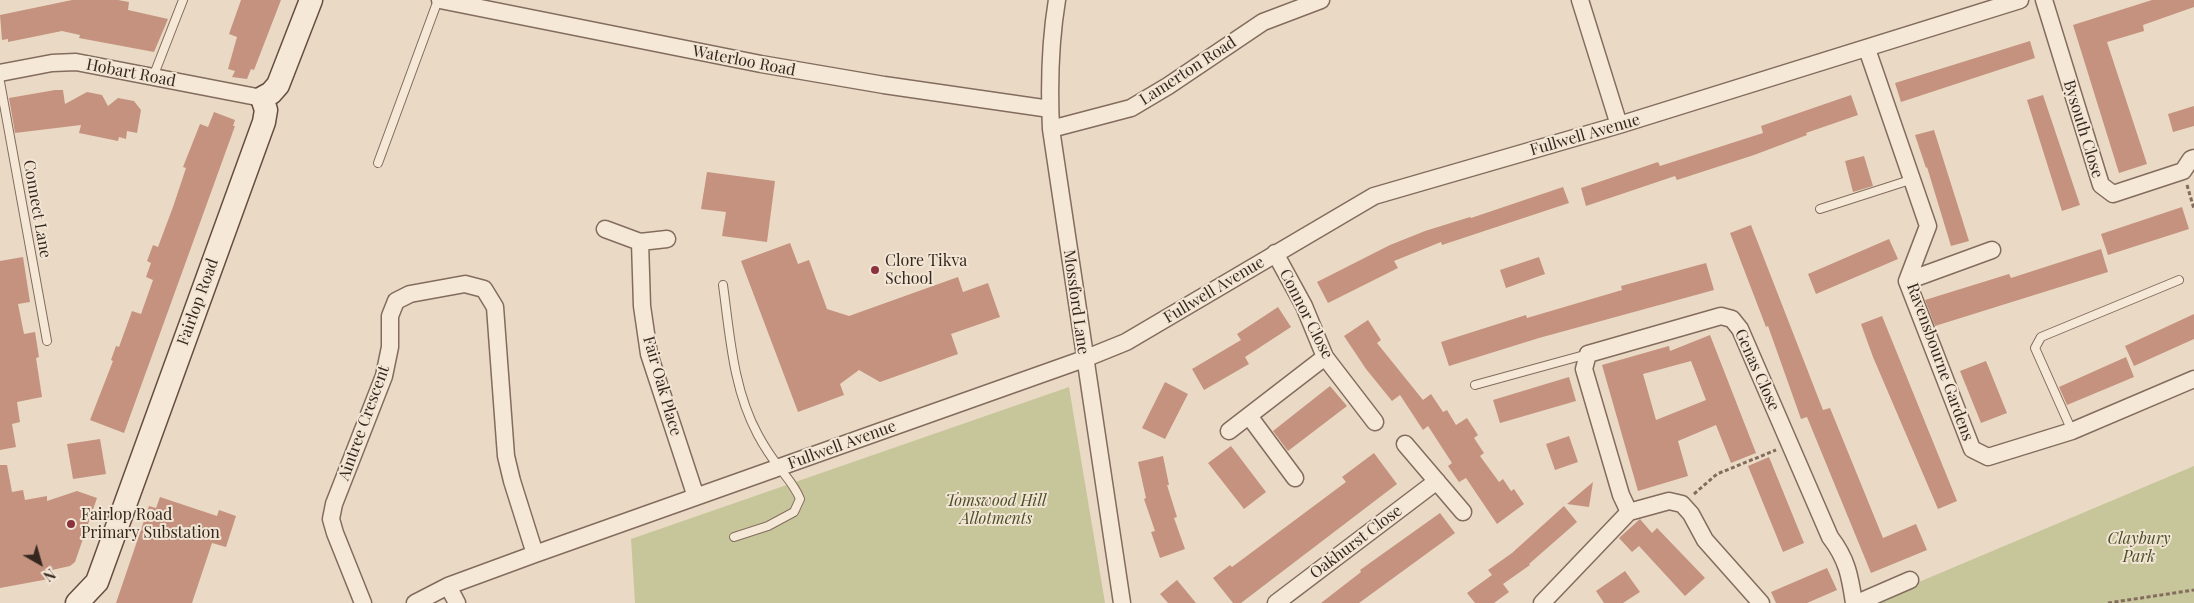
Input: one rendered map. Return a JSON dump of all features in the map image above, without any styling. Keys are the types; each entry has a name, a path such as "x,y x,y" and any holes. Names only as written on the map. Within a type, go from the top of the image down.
{"street":[{"path":"262,98 271,93 278,85 311,0"},
{"name":"Waterloo Road","path":"439,0 761,64 884,86 1050,109"},
{"name":"Mossford Lane","path":"1058,0 1053,24 1051,129 1122,603"},
{"name":"Lamerton Road","path":"1051,129 1131,108 1168,86 1262,22 1321,0"},
{"path":"1580,0 1619,125"},
{"name":"Fullwell Avenue","path":"415,603 448,586 535,554 1084,359 1126,342 1374,196 1619,125 2020,0"},
{"name":"Bysouth Close","path":"2044,0 2101,185 2114,194 2183,171"},
{"name":"Ravensbourne Gardens","path":"1867,49 1910,180 1928,226 1907,281 1972,449 1988,457 2072,431 2194,379"},
{"name":"Hobart Road","path":"0,73 52,63 76,62 262,98"},
{"name":"Fairlop Road","path":"77,603 97,582 264,122 266,110 262,98"},
{"path":"2183,171 2191,159 2194,158"},
{"path":"605,229 640,242 667,239"},
{"name":"Fair Oak Place","path":"640,242 642,306 649,354 696,497"},
{"path":"1907,281 1992,250"},
{"name":"Connor Close","path":"1275,253 1304,306 1325,356 1375,422"},
{"name":"Aintree Crescent","path":"363,603 334,533 332,519 334,504 384,376 390,347 390,316 396,301 410,294 465,284 484,289 495,307 506,456 535,554"},
{"name":"Genas Close","path":"1588,354 1721,316 1732,319 1740,329 1830,537 1841,551 1848,566 1856,603"},
{"path":"1588,354 1584,369 1621,495 1629,512"},
{"path":"1229,431 1325,356"},
{"path":"1249,416 1295,478"},
{"path":"1405,444 1463,512"},
{"name":"Oakhurst Close","path":"1276,603 1437,482"},
{"path":"1547,601 1629,512 1669,501 1682,504 1691,514 1705,540 1761,603"},
{"path":"1856,603 1910,580"},
{"path":"448,586 457,603"}],"lane":[{"path":"154,77 183,0"},
{"path":"378,163 439,0"},
{"name":"Connect Lane","path":"0,82 47,341"},
{"path":"1820,209 1910,180"},
{"path":"2072,431 2035,348 2041,337 2179,280"},
{"path":"723,285 735,371 740,390 758,434 779,468 796,489 800,499 794,512 768,526 734,537"},
{"path":"1475,385 1588,354"}],"path":[{"path":"2183,171 2194,209"},
{"path":"1682,504 1717,474 1790,444"},
{"path":"2108,603 2194,590"}],"green space":[{"name":"Tomswood Hill Allotments","path":"1069,387 1105,603 635,603 631,539"},
{"name":"Claybury Park","path":"2194,466 2194,603 1869,603"}],"building":[{"path":"72,0 118,0 129,2 128,10 168,19 154,52 79,38 80,35 62,31 8,42 8,39 2,40 0,15"},
{"path":"241,0 281,0 254,70 251,69 247,79 232,77 235,71 228,69 237,37 229,34"},
{"path":"2152,0 2194,0 2194,7 2143,25 2144,31 2107,42 2147,164 2119,173 2073,25"},
{"path":"2030,41 2035,58 1901,102 1895,83"},
{"path":"63,90 65,104 87,92 102,95 108,106 118,98 134,101 141,110 137,133 127,131 126,139 119,137 118,141 79,133 81,125 15,133 9,98"},
{"path":"1851,95 1858,115 1806,133 1807,135 1754,155 1677,180 1675,176 1586,206 1581,188 1658,162 1660,166 1763,133 1761,126"},
{"path":"2043,95 2080,205 2062,211 2027,100"},
{"path":"2194,106 2194,126 2173,132 2168,114"},
{"path":"214,112 235,120 233,126 235,126 124,433 90,420 113,361 111,360 116,346 119,347 132,311 141,314 153,280 146,277 151,263 147,261 153,245 158,247 186,168 183,167 200,124 208,127"},
{"path":"1934,130 1969,241 1951,246 1927,167 1915,135"},
{"path":"1864,156 1873,186 1853,192 1845,161"},
{"path":"707,172 775,181 767,242 722,236 726,212 701,209"},
{"path":"1563,187 1569,203 1442,245 1441,242 1394,261 1398,268 1328,303 1317,282 1390,245 1425,231 1471,218"},
{"path":"2182,207 2189,229 2108,255 2101,234"},
{"path":"1751,225 1823,410 1830,408 1883,538 1916,524 1927,550 1871,573 1807,417 1801,419 1768,326 1766,327 1730,233"},
{"path":"1889,239 1898,259 1816,294 1808,274"},
{"path":"790,243 798,264 809,260 827,309 849,316 958,277 963,292 988,283 1000,317 951,334 958,354 880,382 859,370 840,384 844,395 798,412 741,261"},
{"path":"2101,249 2108,272 1935,326 1925,300 2009,274 2011,278"},
{"path":"23,257 30,302 18,304 24,334 35,332 39,357 36,358 42,397 17,402 20,422 12,424 16,447 0,450 0,261"},
{"path":"1539,257 1545,274 1506,288 1500,270"},
{"path":"1706,263 1714,290 1539,338 1449,366 1441,342 1526,315 1527,318 1622,290 1621,286"},
{"path":"1278,307 1291,327 1245,357 1249,364 1204,390 1192,369 1241,340 1237,334"},
{"path":"2194,314 2194,339 2134,366 2125,346"},
{"path":"1882,316 1957,501 1938,509 1873,357 1861,324"},
{"path":"1368,320 1381,340 1377,343 1423,400 1431,394 1443,412 1447,410 1456,425 1467,418 1478,435 1474,438 1484,453 1480,456 1499,482 1503,479 1511,491 1514,489 1524,504 1497,524 1466,478 1459,482 1448,466 1452,463 1428,426 1423,430 1400,395 1392,401 1366,369 1344,336"},
{"path":"1710,335 1756,453 1731,463 1716,425 1678,441 1688,476 1638,491 1602,365 1669,346 1670,351","holes":["1691,361 1706,400 1656,420 1643,374"]},
{"path":"2126,357 2134,377 2067,405 2059,387"},
{"path":"1986,361 2007,413 1981,423 1960,371"},
{"path":"1569,377 1576,401 1500,423 1493,400"},
{"path":"1165,382 1188,394 1165,439 1142,428"},
{"path":"1330,386 1347,406 1288,451 1273,431"},
{"path":"1569,436 1578,462 1555,470 1546,444"},
{"path":"100,439 106,474 73,479 67,444"},
{"path":"1231,446 1266,492 1244,509 1208,463"},
{"path":"1374,453 1397,484 1241,603 1233,603 1213,578 1230,565 1232,567 1346,482 1342,477"},
{"path":"1163,456 1169,485 1167,485 1177,517 1174,518 1185,549 1160,558 1151,532 1155,531 1144,499 1146,498 1138,462"},
{"path":"1769,457 1804,543 1783,552 1748,466"},
{"path":"0,465 7,465 12,492 23,490 25,500 47,496 47,501 77,491 97,498 75,562 70,566 52,570 54,578 0,588"},
{"path":"1593,482 1589,507 1567,504"},
{"path":"160,497 217,516 219,510 236,516 226,547 212,543 192,603 116,603 149,506 156,508"},
{"path":"1564,506 1577,522 1530,565 1503,584 1509,592 1494,603 1475,603 1467,593 1492,575 1488,570 1512,553"},
{"path":"1440,513 1455,533 1359,603 1321,603 1361,572 1360,570"},
{"path":"1640,519 1652,533 1657,528 1705,578 1685,596 1639,546 1632,552 1619,538"},
{"path":"1827,568 1837,590 1807,603 1776,603 1771,592"},
{"path":"1625,571 1640,592 1623,603 1604,603 1596,591"},
{"path":"1177,580 1196,603 1168,603 1160,594"}],"place":[{"name":"Clore Tikva School","path":"875,270"},
{"name":"Fairlop Road Primary Substation","path":"71,524"}]}
